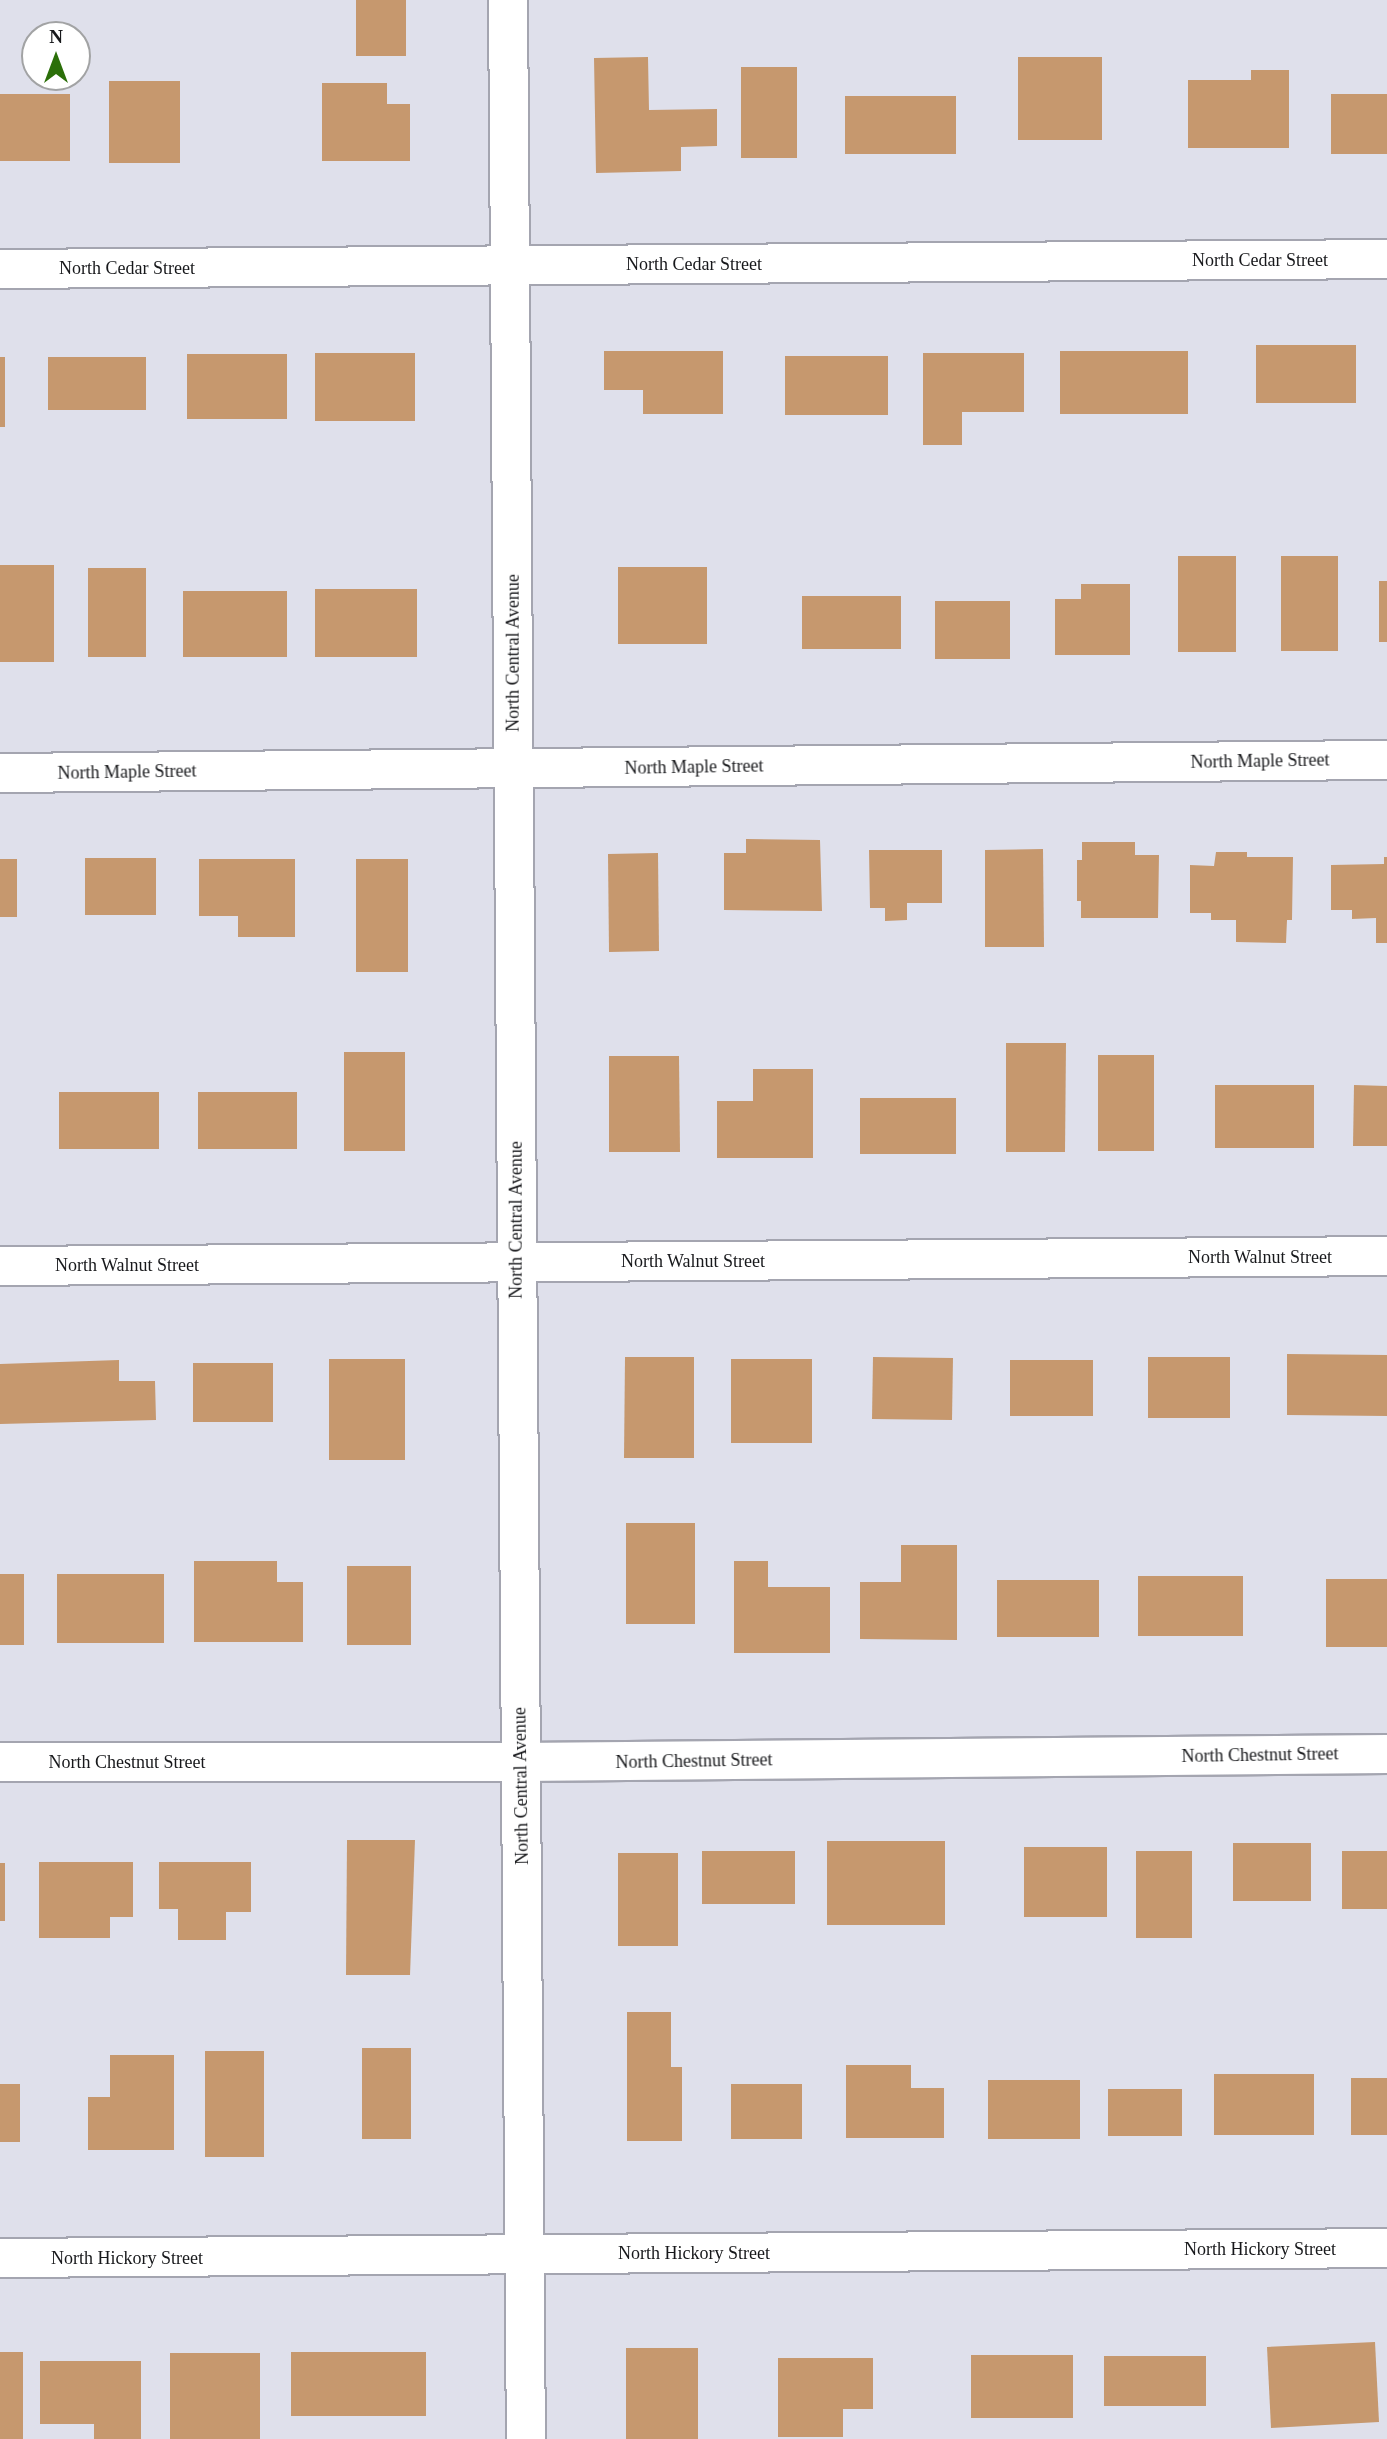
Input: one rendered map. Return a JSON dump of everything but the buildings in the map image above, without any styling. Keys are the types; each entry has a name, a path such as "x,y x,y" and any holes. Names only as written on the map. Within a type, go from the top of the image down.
{"street":[{"name":"North Central Avenue","path":"508,0 526,2439"},
{"name":"North Cedar Street","path":"0,269 1387,259"},
{"name":"North Maple Street","path":"0,773 1387,760"},
{"name":"North Walnut Street","path":"0,1266 1387,1256"},
{"name":"North Chestnut Street","path":"0,1762 520,1762 1387,1754"},
{"name":"North Hickory Street","path":"0,2259 1387,2248"}]}
